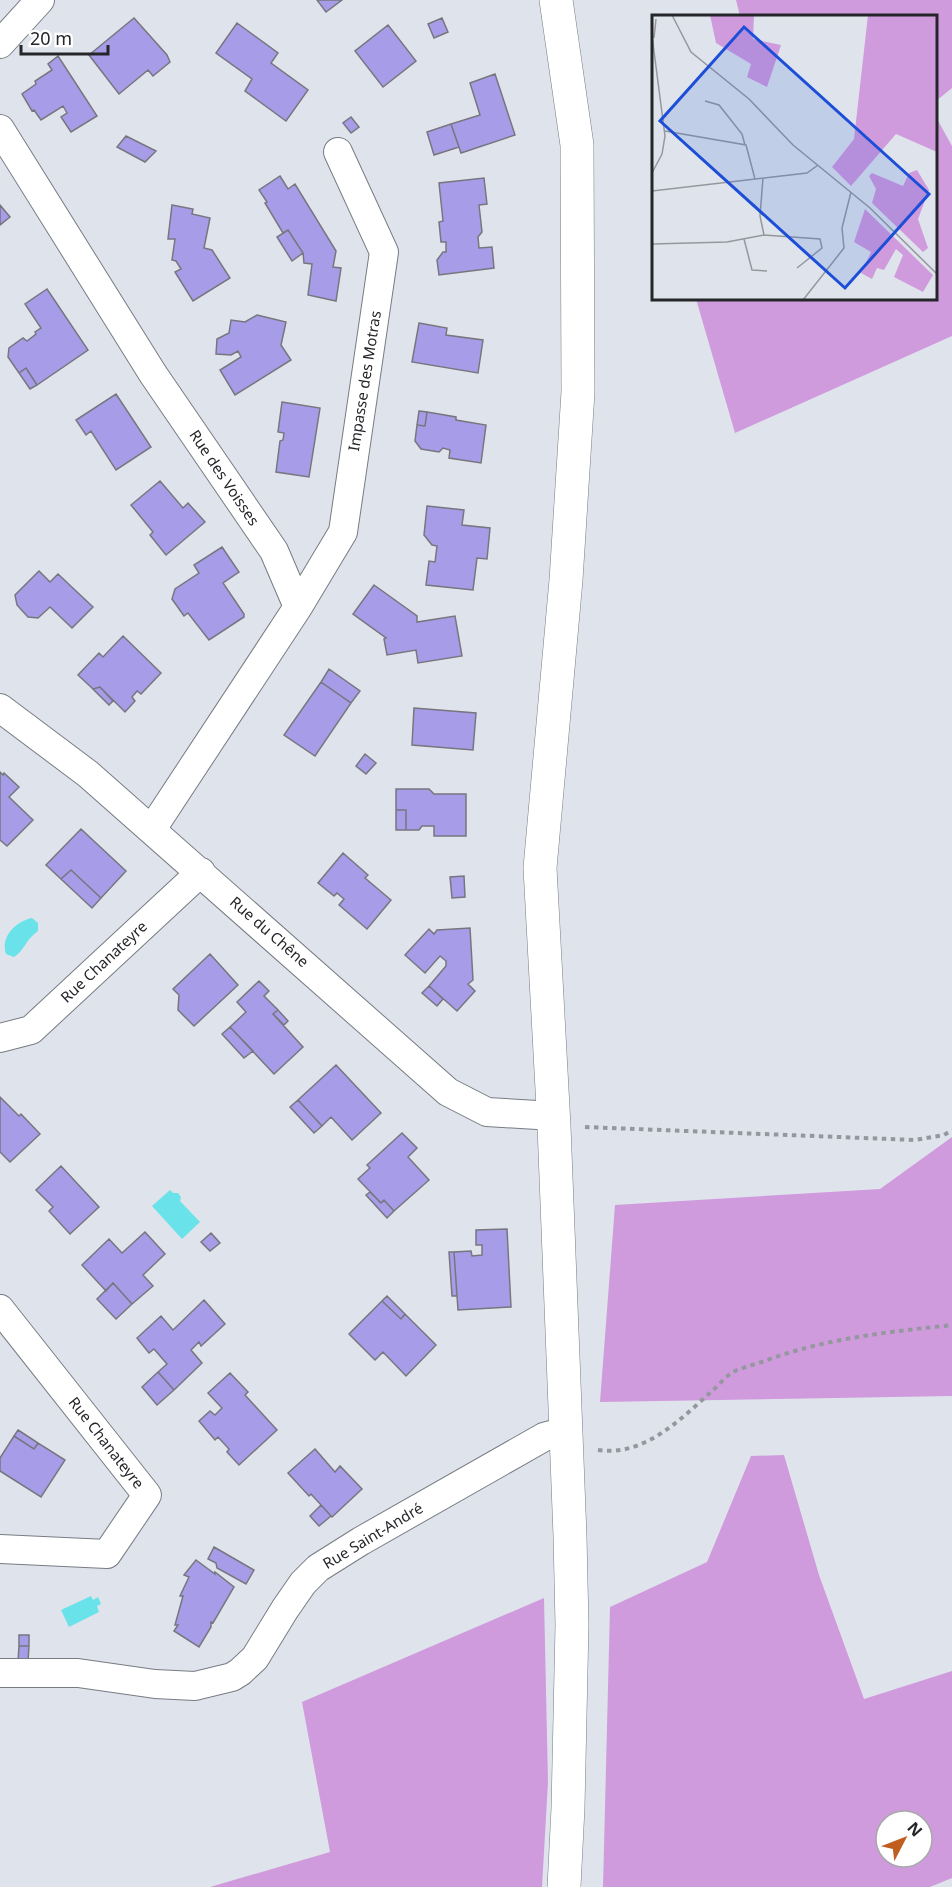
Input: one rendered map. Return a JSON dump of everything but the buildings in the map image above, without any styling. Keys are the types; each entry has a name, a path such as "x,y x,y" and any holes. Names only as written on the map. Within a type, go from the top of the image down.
{"main road":[{"path":"556,0 577,145 578,392 566,580 540,868 554,1121 572,1625 564,1887"}],"street":[{"path":"0,44 40,0"},
{"name":"Rue des Voisses","path":"0,129 153,374 274,551 298,607"},
{"name":"Impasse des Motras","path":"298,607 343,532 384,252 338,152"},
{"path":"152,829 298,607"},
{"name":"Rue du Chêne","path":"0,708 88,774 448,1092 487,1112 554,1121"},
{"name":"Rue Chanateyre","path":"0,1038 31,1030 201,872"},
{"name":"Rue Chanateyre","path":"0,1309 147,1495 107,1554 0,1549"},
{"name":"Rue Saint-André","path":"0,1673 78,1673 195,1686 232,1677 255,1658 285,1608 303,1583 318,1568 544,1437 551,1435 567,1440"}],"path":[{"path":"554,1121 915,1140 944,1135 952,1130"},
{"path":"567,1440 608,1452 629,1448 651,1440 670,1428 733,1372 794,1350 847,1338 952,1325"}],"shaded area":[{"path":"736,0 952,0 952,88 937,100 937,15 740,15"},
{"path":"937,119 952,146 952,336 735,433 696,300 937,300"},
{"path":"952,1137 952,1396 600,1402 615,1205 880,1189"},
{"path":"784,1455 819,1575 864,1699 952,1671 952,1878 930,1887 603,1887 610,1607 707,1562 751,1456"},
{"path":"544,1598 548,1782 542,1887 210,1887 330,1852 302,1702"}],"water":[{"path":"32,918 38,923 38,931 14,957 6,954 7,936 20,922"},
{"path":"170,1190 178,1193 181,1197 180,1201 200,1222 182,1239 152,1206"},
{"path":"91,1596 93,1600 98,1597 101,1604 97,1606 99,1612 69,1627 61,1610"}]}
